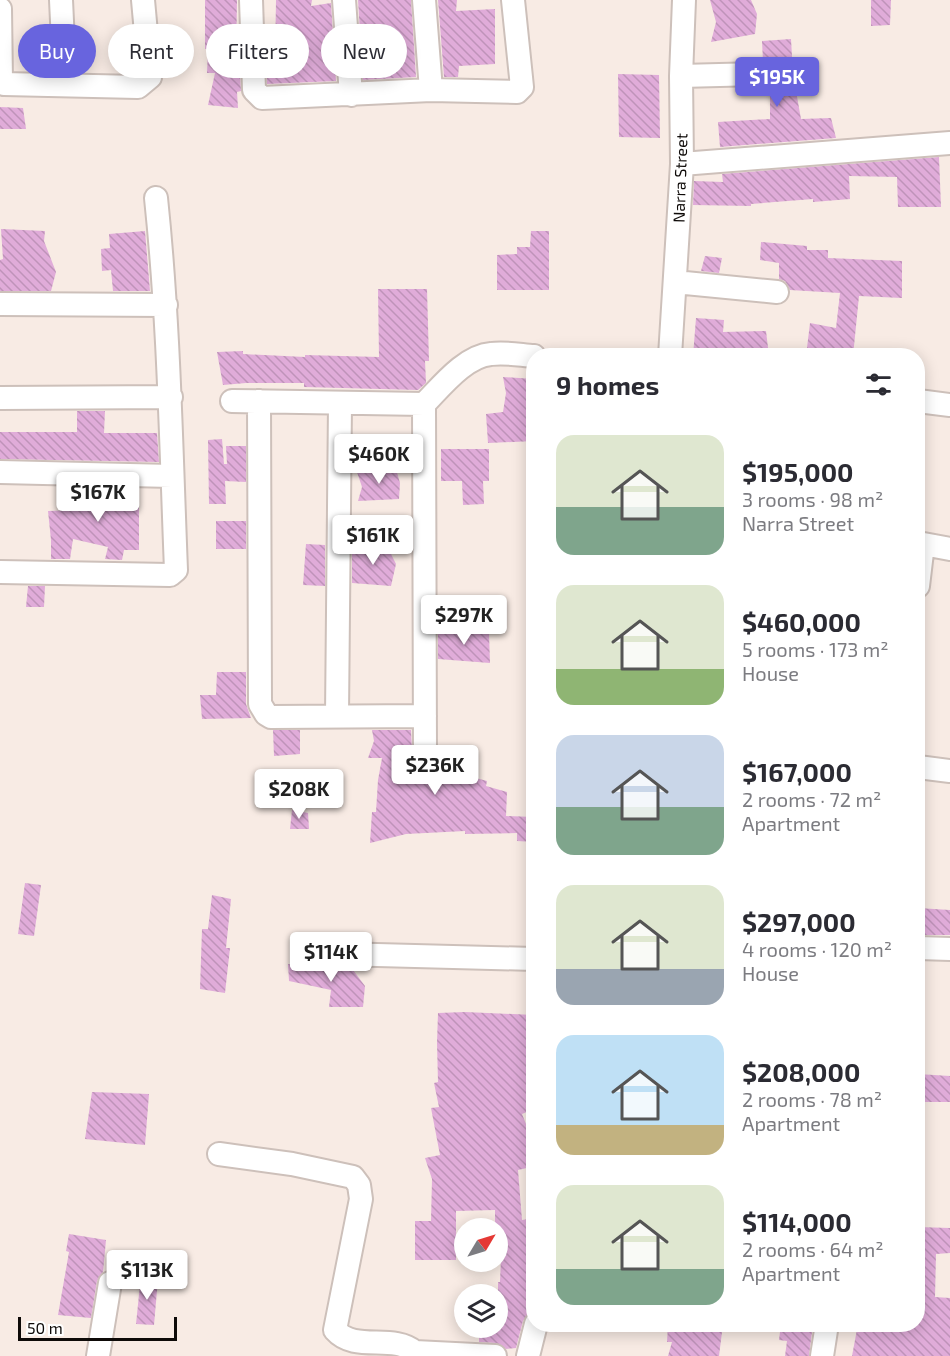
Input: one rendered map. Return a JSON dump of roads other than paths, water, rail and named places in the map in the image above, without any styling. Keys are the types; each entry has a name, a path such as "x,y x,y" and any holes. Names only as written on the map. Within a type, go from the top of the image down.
{"street":[{"path":"61,0 65,86"},
{"path":"0,9 3,83 6,85 138,87 150,77 143,0"},
{"path":"251,0 254,90 258,97 262,98 431,90 514,92 522,87 513,0"},
{"path":"344,0 351,95"},
{"path":"424,0 431,90"},
{"name":"Narra Street","path":"671,348 682,164 681,76 684,0"},
{"path":"681,76 758,74"},
{"path":"682,164 950,143"},
{"path":"0,572 172,574 176,570 171,397 166,305 156,198"},
{"path":"675,282 777,292"},
{"path":"0,304 166,305"},
{"path":"425,749 424,404 454,373 473,361 490,353 526,355"},
{"path":"0,398 171,397"},
{"path":"232,400 424,404"},
{"path":"259,401 260,704 266,714 271,717 425,716"},
{"path":"925,402 950,405"},
{"path":"336,715 340,404"},
{"path":"0,472 172,476"},
{"path":"925,544 950,549"},
{"path":"925,768 950,771"},
{"path":"925,948 950,949"},
{"path":"339,954 526,959"},
{"path":"219,1154 292,1164 353,1177 359,1185 362,1199 335,1330 339,1335 349,1340 407,1346 415,1352 495,1356"},
{"path":"98,1356 110,1283"},
{"path":"528,1356 535,1332"},
{"path":"822,1356 826,1332"}]}
